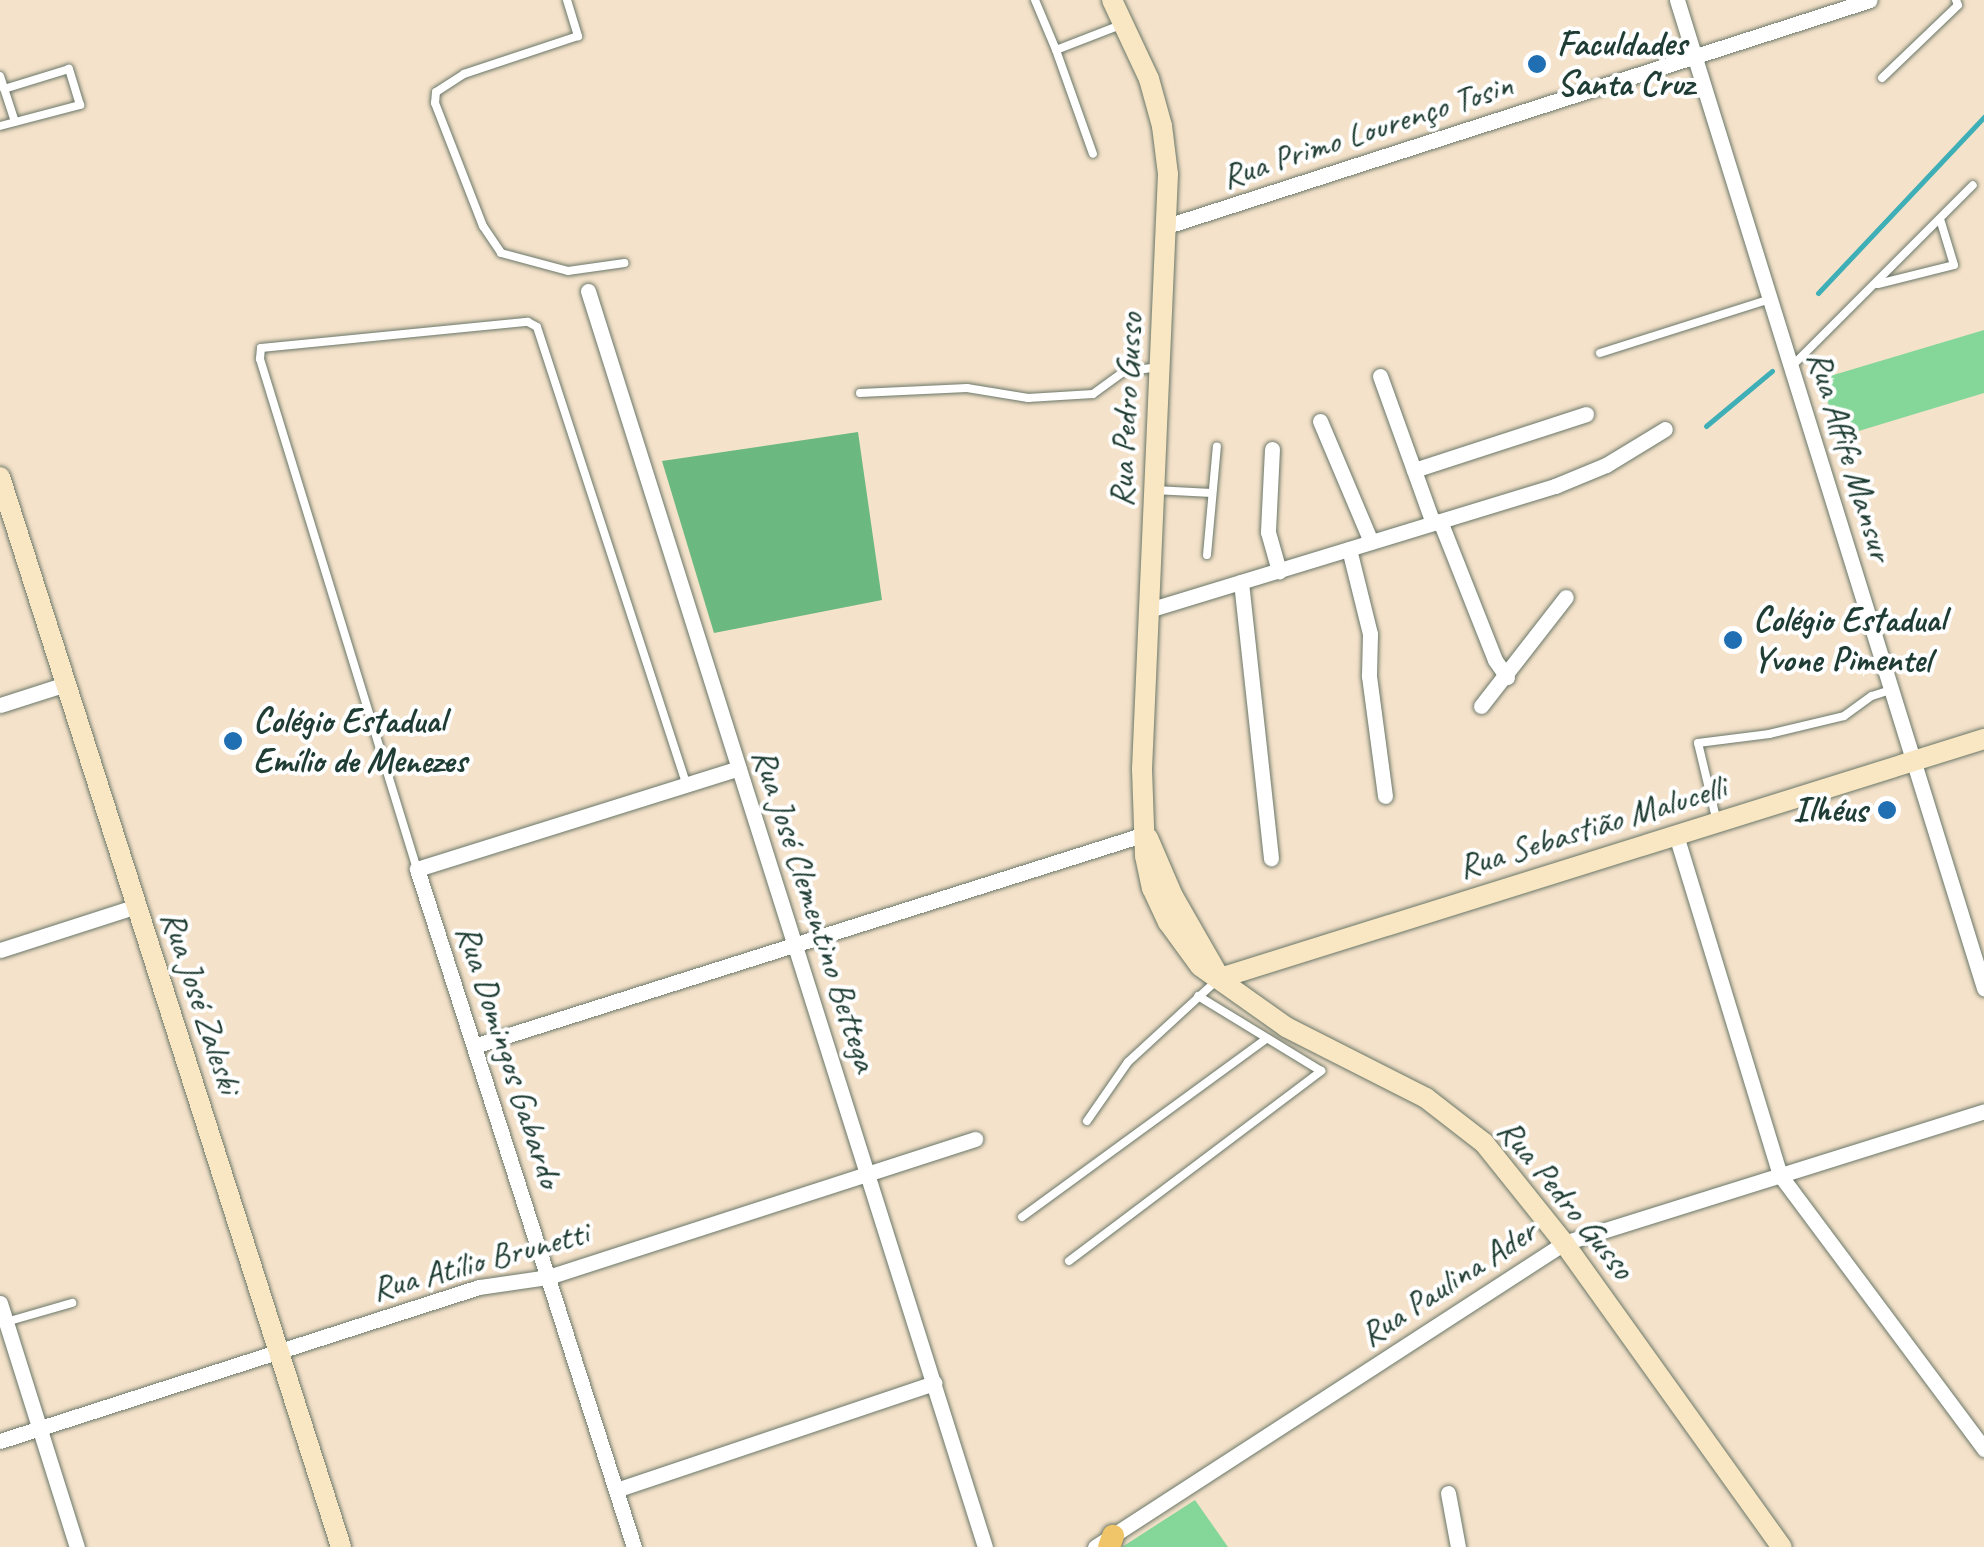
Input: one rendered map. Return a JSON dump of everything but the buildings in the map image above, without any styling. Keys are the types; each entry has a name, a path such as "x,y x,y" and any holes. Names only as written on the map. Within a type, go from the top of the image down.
{"street":[{"name":"Rua Pedro Gusso","path":"1112,0 1149,79 1162,126 1167,226 1142,769 1145,834 1220,978 1262,1011 1456,1119 1508,1169 1782,1547"},
{"name":"Rua Affife Mansur","path":"1676,0 1984,988"},
{"name":"Rua Primo Lourenço Tosin","path":"1167,226 1870,0"},
{"name":"Rua José Clementino Bettega","path":"588,291 986,1547"},
{"path":"1380,376 1414,470 1494,660 1507,677"},
{"path":"1414,470 1586,414"},
{"path":"1320,421 1372,542"},
{"path":"1149,610 1582,476 1664,429"},
{"path":"1272,450 1268,532 1279,570"},
{"name":"Rua José Zaleski","path":"0,476 341,1547"},
{"path":"1349,549 1370,634 1369,676 1385,796"},
{"path":"1241,582 1271,858"},
{"path":"1481,706 1566,597"},
{"path":"0,705 66,684"},
{"name":"Rua Sebastião Malucelli","path":"1220,978 1984,738"},
{"path":"418,869 739,768"},
{"path":"474,1046 1145,834"},
{"path":"1676,835 1780,1175 1984,1450"},
{"name":"Rua Domingos Gabardo","path":"418,869 634,1547"},
{"path":"0,950 137,906"},
{"name":"Rua Paulina Ader","path":"1105,1543 1564,1243 1984,1111"},
{"name":"Rua Atílio Brunetti","path":"0,1441 479,1287 548,1276 975,1138"},
{"path":"0,1304 77,1547"},
{"path":"616,1490 934,1383"},
{"path":"1448,1492 1458,1547"}],"lane":[{"path":"567,0 578,36 464,74 436,92 435,104 483,226 501,253 568,271 624,263"},
{"path":"1035,0 1093,154"},
{"path":"1882,78 1958,5 1956,0"},
{"path":"1056,50 1125,24"},
{"path":"0,126 80,105 70,70 4,89"},
{"path":"0,76 15,122"},
{"path":"1791,367 1973,185"},
{"path":"1874,285 1954,264 1940,218"},
{"path":"1600,354 1770,299"},
{"path":"418,869 260,359 261,348 528,322 537,327 686,784"},
{"path":"860,393 967,388 1028,398 1093,394 1123,372 1160,366"},
{"path":"1208,554 1216,446"},
{"path":"1154,490 1212,493"},
{"path":"1717,822 1698,743 1769,734 1844,716 1872,696 1891,690"},
{"path":"1087,1121 1128,1062 1220,978"},
{"path":"1198,996 1321,1071"},
{"path":"1022,1218 1266,1039"},
{"path":"1069,1261 1321,1071 1334,1051"},
{"path":"6,1322 72,1304"}],"green space":[{"path":"1984,330 1984,393 1839,437 1820,379"},
{"path":"858,432 882,600 714,633 662,461"},
{"path":"1195,1500 1228,1547 1122,1547"}],"waterway":[{"path":"1818,293 1984,117"},
{"path":"1706,426 1772,371"}],"place":[{"name":"Faculdades Santa Cruz","path":"1537,64"},
{"name":"Colégio Estadual Yvone Pimentel","path":"1733,640"},
{"name":"Colégio Estadual Emílio de Menezes","path":"233,741"},
{"name":"Ilhéus","path":"1887,810"}]}
